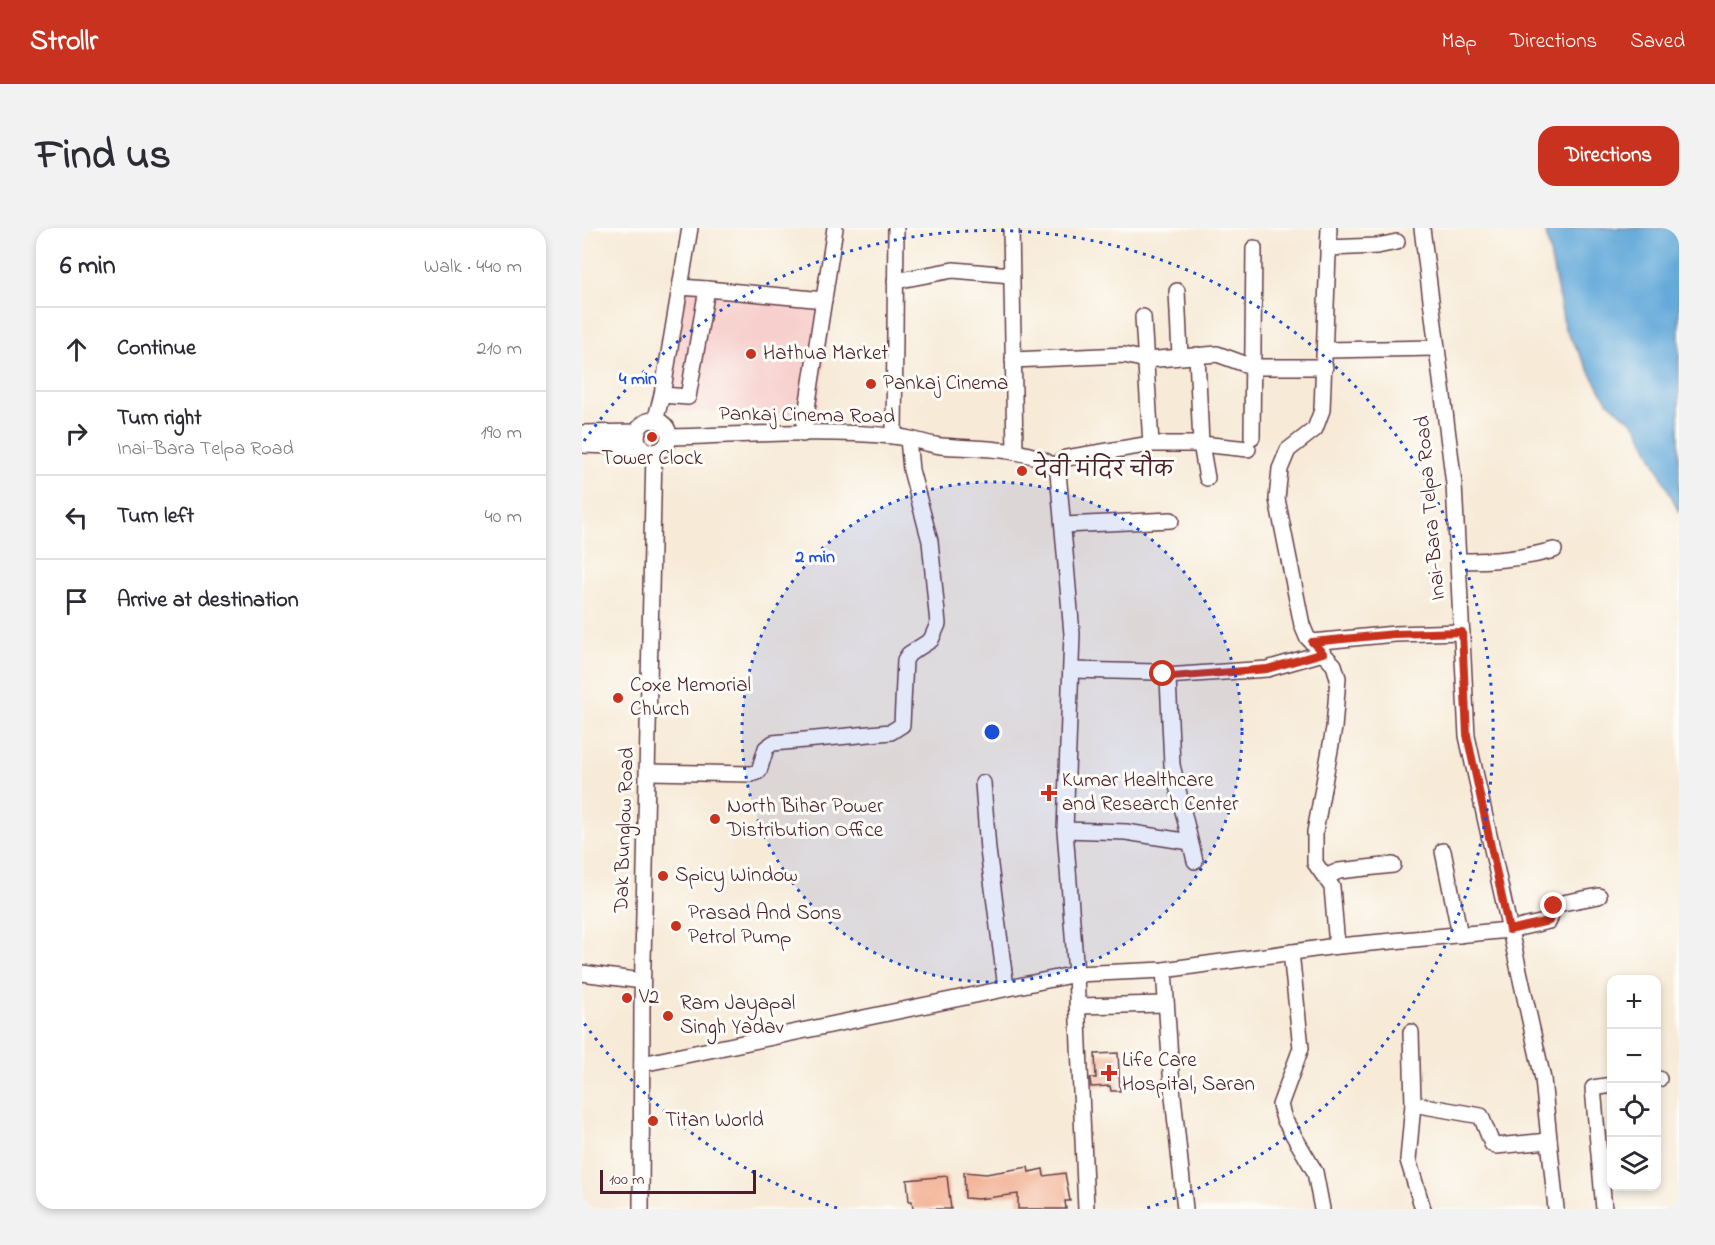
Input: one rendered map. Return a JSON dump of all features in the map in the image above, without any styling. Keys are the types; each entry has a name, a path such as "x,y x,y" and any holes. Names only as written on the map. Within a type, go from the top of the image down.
{"street":[{"path":"655,421 662,396 690,228"},
{"path":"803,434 835,228"},
{"path":"648,772 751,774 759,771 766,748 773,742 891,732 899,729 904,720 905,660 909,654 931,640 938,624 930,541 901,438 895,281 896,228"},
{"path":"1011,228 1015,452"},
{"path":"1329,228 1325,367 1320,422 1315,429 1288,450 1280,470 1276,499 1302,625 1307,637 1334,665 1338,694 1316,832 1316,863 1332,887 1336,946"},
{"name":"Inai-Bara Telpa Road","path":"1422,228 1454,484 1467,735 1543,1079 1556,1209"},
{"path":"1328,248 1377,246 1397,242"},
{"path":"1086,1209 1076,974 1065,830 1072,634 1060,481 1054,466 1066,458 1151,444 1250,443 1254,248"},
{"path":"895,281 953,270 1011,275"},
{"path":"680,287 824,300"},
{"path":"662,396 688,397 707,289"},
{"path":"1178,291 1180,356"},
{"path":"1143,317 1151,444"},
{"path":"1325,350 1437,348"},
{"path":"1013,360 1124,355 1146,360 1217,354 1253,367 1325,367"},
{"path":"1197,355 1201,444 1207,478"},
{"path":"582,433 662,449 669,437 663,424 655,421 645,423 644,444"},
{"name":"Pankaj Cinema Road","path":"669,437 803,434 901,438 938,446 1015,452 1040,458 1054,466"},
{"path":"582,445 644,444"},
{"name":"Dak Bunglow Road","path":"641,1209 642,981 648,772 644,444"},
{"path":"1064,525 1171,520"},
{"path":"1458,561 1501,561 1554,550"},
{"path":"1071,670 1156,672 1166,676 1267,669 1318,648 1395,634 1462,632"},
{"path":"1166,676 1170,686 1172,765 1195,861"},
{"path":"983,783 990,872 1006,988"},
{"path":"1065,830 1126,832 1190,842"},
{"path":"1443,851 1460,935"},
{"path":"1325,877 1339,871 1393,865"},
{"path":"642,1064 1076,974 1164,970 1336,946 1509,930 1549,921 1555,904 1599,896"},
{"path":"1291,952 1301,1048 1280,1105 1284,1119 1315,1172 1322,1209"},
{"path":"1164,970 1185,1209"},
{"path":"582,973 642,981"},
{"path":"1077,1005 1166,1004"},
{"path":"1411,1032 1413,1104 1408,1160 1423,1209"},
{"path":"1604,1209 1593,1088 1607,1086"},
{"path":"1413,1104 1481,1116 1492,1144 1497,1146 1549,1141"}],"shaded area":[{"name":"Hathua Market","path":"687,281 834,296 817,415 668,411"}],"water":[{"path":"1545,228 1679,228 1679,512 1637,426 1607,401 1565,329"}],"building":[{"path":"1118,1053 1120,1091 1111,1091 1110,1086 1091,1087 1090,1078 1096,1078 1095,1054"},
{"path":"1028,1167 1029,1172 1043,1169 1044,1176 1065,1173 1070,1201 1065,1201 1066,1209 1018,1209 1018,1194 978,1199 965,1198 964,1172 986,1174"},
{"path":"947,1176 951,1209 913,1209 912,1201 909,1201 907,1180"}],"place":[{"name":"Hathua Market","path":"751,354"},
{"name":"Pankaj Cinema","path":"871,384"},
{"name":"Tower Clock","path":"652,437"},
{"name":"देवी मंदिर चौक","path":"1022,471"},
{"name":"Coxe Memorial Church","path":"618,698"},
{"name":"Kumar Healthcare and Research Center","path":"1049,793"},
{"name":"North Bihar Power Distribution Office","path":"715,819"},
{"name":"Spicy Window","path":"663,876"},
{"name":"Prasad And Sons Petrol Pump","path":"676,926"},
{"name":"V2","path":"627,998"},
{"name":"Ram Jayapal Singh Yadav","path":"668,1016"},
{"name":"Life Care Hospital, Saran","path":"1109,1073"},
{"name":"Titan World","path":"653,1121"}],"route":[{"path":"1163,674 1172,677 1267,669 1297,663 1323,653 1312,642 1395,634 1462,632 1467,735 1509,930 1549,921 1552,918 1554,906"}]}
